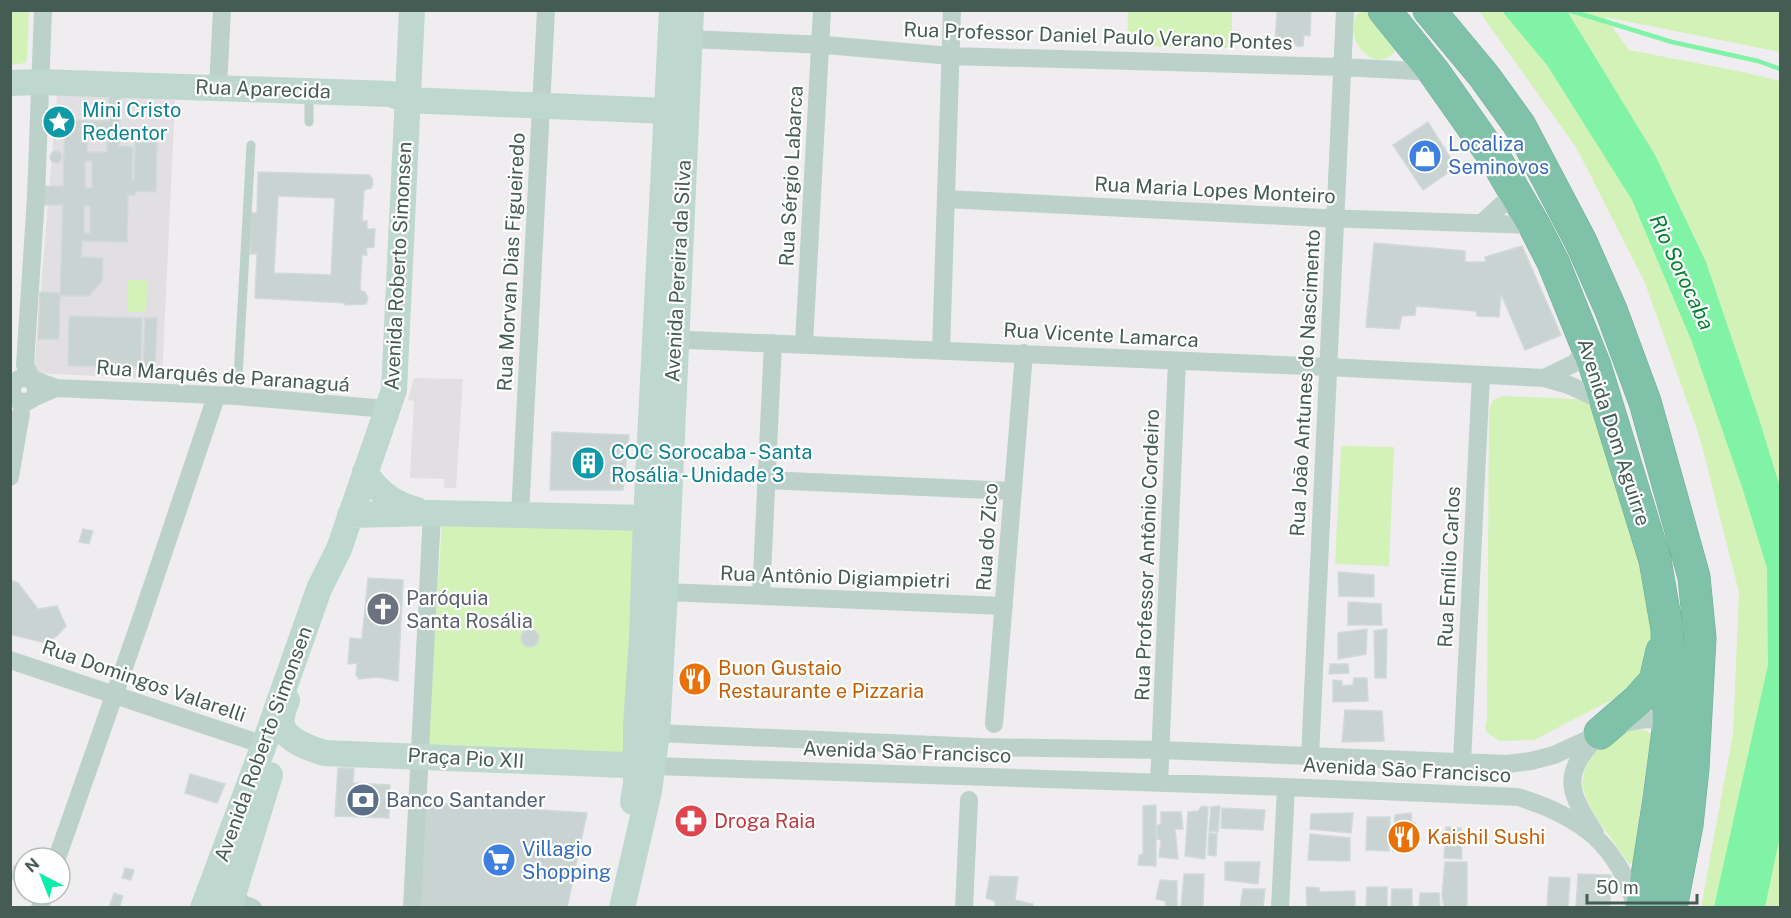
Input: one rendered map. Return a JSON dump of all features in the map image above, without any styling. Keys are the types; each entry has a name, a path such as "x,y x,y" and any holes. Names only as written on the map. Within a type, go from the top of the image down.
{"highway":[{"name":"Avenida Dom Aguirre","path":"1384,10 1434,72 1497,160 1553,262 1588,345 1655,561 1667,630 1669,723 1642,908"},
{"name":"Avenida Dom Aguirre","path":"1429,10 1485,76 1520,126 1581,242 1611,310 1645,402 1694,577 1700,638 1694,768 1687,825 1671,908"},
{"path":"1600,733 1637,701 1655,681 1667,630"},
{"path":"1669,723 1683,731 1689,741 1694,768"}],"main road":[{"name":"Avenida Roberto Simonsen","path":"203,908 315,600 339,549 394,390 412,10"},
{"name":"Avenida Pereira da Silva","path":"622,908 644,766 642,638 656,524 676,109 672,10"},
{"name":"Avenida Pereira da Silva","path":"676,109 690,39 691,10"},
{"name":"Rua Aparecida","path":"10,83 218,87 391,94 407,100 542,107 676,109"},
{"path":"365,472 381,493 396,504 432,513"},
{"path":"350,515 432,513 520,515 656,524"},
{"name":"Avenida Pereira da Silva","path":"608,908 636,783 657,733 665,592 656,524"},
{"name":"Avenida Roberto Simonsen","path":"239,903 264,792 332,593 339,549"},
{"path":"285,730 281,722 282,717 309,637 315,600"},
{"name":"Praça Pio XII","path":"285,730 296,741 324,753 644,766"},
{"path":"264,745 270,752 264,792"},
{"path":"264,792 285,760 293,755 324,753"},
{"path":"232,833 226,874 239,903"}],"street":[{"path":"10,477 25,365 36,197 44,10"},
{"path":"218,87 222,10"},
{"name":"Rua Morvan Dias Figueiredo","path":"520,515 546,10"},
{"name":"Rua Sérgio Labarca","path":"804,344 822,10"},
{"path":"941,351 952,10"},
{"name":"Rua João Antunes do Nascimento","path":"1310,757 1345,10"},
{"name":"Rua Professor Daniel Paulo Verano Pontes","path":"690,39 820,44 951,56 1342,67 1434,72"},
{"path":"1482,223 1516,192"},
{"name":"Rua Maria Lopes Monteiro","path":"946,199 1534,225"},
{"name":"Rua Vicente Lamarca","path":"665,339 1024,353 1544,378 1569,385 1607,403"},
{"path":"760,596 773,343"},
{"name":"Rua Vicente Lamarca","path":"1544,378 1575,363 1588,345"},
{"name":"Rua do Zico","path":"1003,747 994,724 1024,353"},
{"name":"Rua Professor Antônio Cordeiro","path":"1161,750 1178,361"},
{"name":"Rua Emílio Carlos","path":"1462,762 1481,375"},
{"name":"Rua Marquês de Paranaguá","path":"22,393 56,388 216,397 237,396 387,409"},
{"path":"61,846 216,397"},
{"path":"766,480 1013,491"},
{"path":"412,908 432,513"},
{"name":"Rua Antônio Digiampietri","path":"665,592 1004,606"},
{"name":"Rua Domingos Valarelli","path":"10,660 264,745"},
{"name":"Avenida São Francisco","path":"657,733 980,747 1161,750 1507,764 1554,755 1624,723 1647,719 1669,723"},
{"name":"Rua do Zico","path":"980,747 994,724"},
{"path":"1600,733 1581,754 1572,773 1573,790 1579,808 1600,842"},
{"path":"1159,783 1161,750"},
{"name":"Avenida São Francisco","path":"644,766 1518,797 1541,804 1562,815 1611,852 1625,875 1636,908"},
{"path":"958,776 969,800"},
{"path":"964,908 969,800 981,777"},
{"path":"1280,908 1286,787"}],"lane":[{"path":"309,91 309,122"},
{"path":"237,396 251,145"}],"shaded area":[{"path":"11,10 29,11 27,59 25,63 11,65"},
{"path":"1128,11 1232,11 1232,48 1127,46"},
{"path":"1363,11 1369,12 1397,47 1391,56 1374,59 1360,48 1353,27 1356,15"},
{"path":"1479,11 1780,11 1780,52 1605,17 1629,50 1780,81 1780,907 1701,907 1733,734 1739,592 1699,435 1645,283 1577,149"},
{"path":"57,95 175,100 162,379 34,373"},
{"path":"128,280 147,280 146,312 127,312"},
{"path":"414,378 463,379 456,488 444,488 444,479 410,478 414,401 408,400"},
{"path":"1503,396 1576,399 1586,402 1597,411 1661,639 1649,662 1623,694 1534,740 1500,741 1487,733 1485,728 1487,719 1489,410 1493,400"},
{"path":"1341,446 1394,447 1389,566 1335,564"},
{"path":"442,522 637,527 627,756 427,747"},
{"path":"1625,729 1645,730 1651,734 1633,861 1630,865 1596,817 1582,785 1585,768 1599,744"}],"water":[{"name":"Rio Sorocaba","path":"1502,11 1567,11 1655,155 1706,262 1780,487 1780,836 1765,907 1714,907 1768,665 1767,568 1692,342 1632,200 1547,65"}],"building":[{"path":"1275,10 1311,10 1310,36 1304,35 1303,46 1296,46 1296,43 1275,42 1277,13"},
{"path":"109,95 121,96 119,146 133,147 132,180 134,180 135,142 157,142 156,192 135,191 135,195 128,195 127,242 82,241 81,257 103,258 102,281 89,296 60,296 63,205 43,205 43,186 63,186 65,120 109,121","holes":["87,136 107,137 107,152 87,152","85,161 92,161 92,188 85,188","84,206 90,206 90,233 84,233"]},
{"name":"Localiza Seminovos","path":"1428,122 1456,167 1423,190 1393,145"},
{"path":"58,151 62,157 58,163 54,163 50,155"},
{"path":"258,172 369,175 373,184 371,188 364,190 362,221 367,221 367,229 375,229 374,247 366,248 367,255 362,255 360,290 365,292 368,298 366,304 345,305 345,303 255,298 257,254 250,254 251,213 257,213","holes":["278,196 335,198 331,275 274,273"]},
{"path":"1374,243 1465,251 1465,262 1486,262 1485,257 1522,246 1561,335 1525,350 1501,294 1499,317 1477,316 1476,311 1416,306 1415,315 1402,316 1399,329 1366,327"},
{"path":"40,292 60,293 59,339 38,339"},
{"path":"69,316 142,318 141,367 68,366"},
{"path":"145,318 157,318 155,371 143,371"},
{"name":"COC Sorocaba - Santa Rosália - Unidade 3","path":"552,432 629,435 623,490 550,490"},
{"path":"83,529 93,531 89,544 79,542"},
{"path":"1338,572 1374,575 1374,597 1339,596"},
{"name":"Paróquia Santa Rosália","path":"368,578 403,580 398,681 378,677 359,679 356,675 357,663 348,664 350,638 362,639"},
{"path":"10,580 18,583 38,609 57,606 66,626 57,636 46,643 13,635 10,632"},
{"path":"1348,602 1381,604 1382,625 1348,625"},
{"path":"526,629 534,629 539,634 537,645 526,647 521,642 521,634"},
{"path":"1367,629 1366,654 1338,659 1338,633"},
{"path":"1387,629 1386,678 1375,678 1374,631"},
{"path":"1330,664 1348,664 1349,673 1329,674"},
{"path":"1354,678 1367,678 1368,701 1333,702 1333,680 1342,681 1342,686 1353,685"},
{"path":"1345,710 1382,711 1384,741 1342,742"},
{"name":"Banco Santander","path":"338,768 354,768 353,783 390,785 389,818 335,816"},
{"path":"190,774 225,784 217,803 185,793"},
{"name":"Villagio Shopping","path":"424,802 587,813 567,908 418,908"},
{"path":"1156,805 1156,866 1138,865 1139,855 1143,854 1143,806"},
{"path":"1202,806 1208,807 1205,859 1185,856 1188,812 1198,811"},
{"path":"1220,806 1218,832 1209,831 1211,807"},
{"path":"1222,808 1265,810 1263,830 1221,828"},
{"path":"1161,812 1181,812 1183,829 1175,829 1178,859 1159,857 1161,840 1157,839 1157,826 1161,823"},
{"path":"1353,813 1351,833 1310,829 1311,814"},
{"name":"KaishiI Sushi","path":"1411,813 1412,822 1415,823 1414,851 1393,851 1395,815"},
{"path":"1367,817 1390,817 1389,851 1366,850"},
{"path":"1446,827 1461,828 1462,859 1444,858"},
{"path":"1209,833 1217,834 1216,856 1208,855"},
{"path":"1310,834 1350,838 1350,861 1308,860"},
{"path":"1225,862 1260,862 1258,884 1225,880"},
{"path":"1445,862 1467,862 1467,908 1444,908 1442,895"},
{"path":"125,868 134,870 131,880 122,878"},
{"path":"1184,874 1204,874 1203,908 1181,908"},
{"path":"1578,874 1611,875 1610,908 1576,908"},
{"path":"990,876 1018,877 1015,900 1033,904 1033,908 995,908 995,901 986,898"},
{"path":"1549,877 1570,878 1568,908 1547,908"},
{"path":"1160,880 1177,881 1177,908 1166,908 1165,901 1156,899"},
{"path":"1306,887 1319,888 1320,892 1355,891 1355,908 1307,908"},
{"path":"1367,887 1387,887 1387,908 1366,908"},
{"path":"1243,889 1265,889 1263,908 1240,908"},
{"path":"1392,889 1412,889 1412,908 1391,908"},
{"path":"114,893 123,896 119,908 109,908"},
{"path":"1420,893 1439,893 1440,908 1419,908"}],"waterway":[{"path":"1568,10 1672,42 1758,61 1780,69"}],"place":[{"name":"Mini Cristo Redentor","path":"59,122"},
{"name":"Localiza Seminovos","path":"1425,156"},
{"name":"COC Sorocaba - Santa Rosália - Unidade 3","path":"588,463"},
{"name":"Paróquia Santa Rosália","path":"383,609"},
{"name":"Buon Gustaio Restaurante e Pizzaria","path":"695,679"},
{"name":"Banco Santander","path":"363,800"},
{"name":"Droga Raia","path":"691,821"},
{"name":"KaishiI Sushi","path":"1404,837"},
{"name":"Villagio Shopping","path":"499,860"}]}
